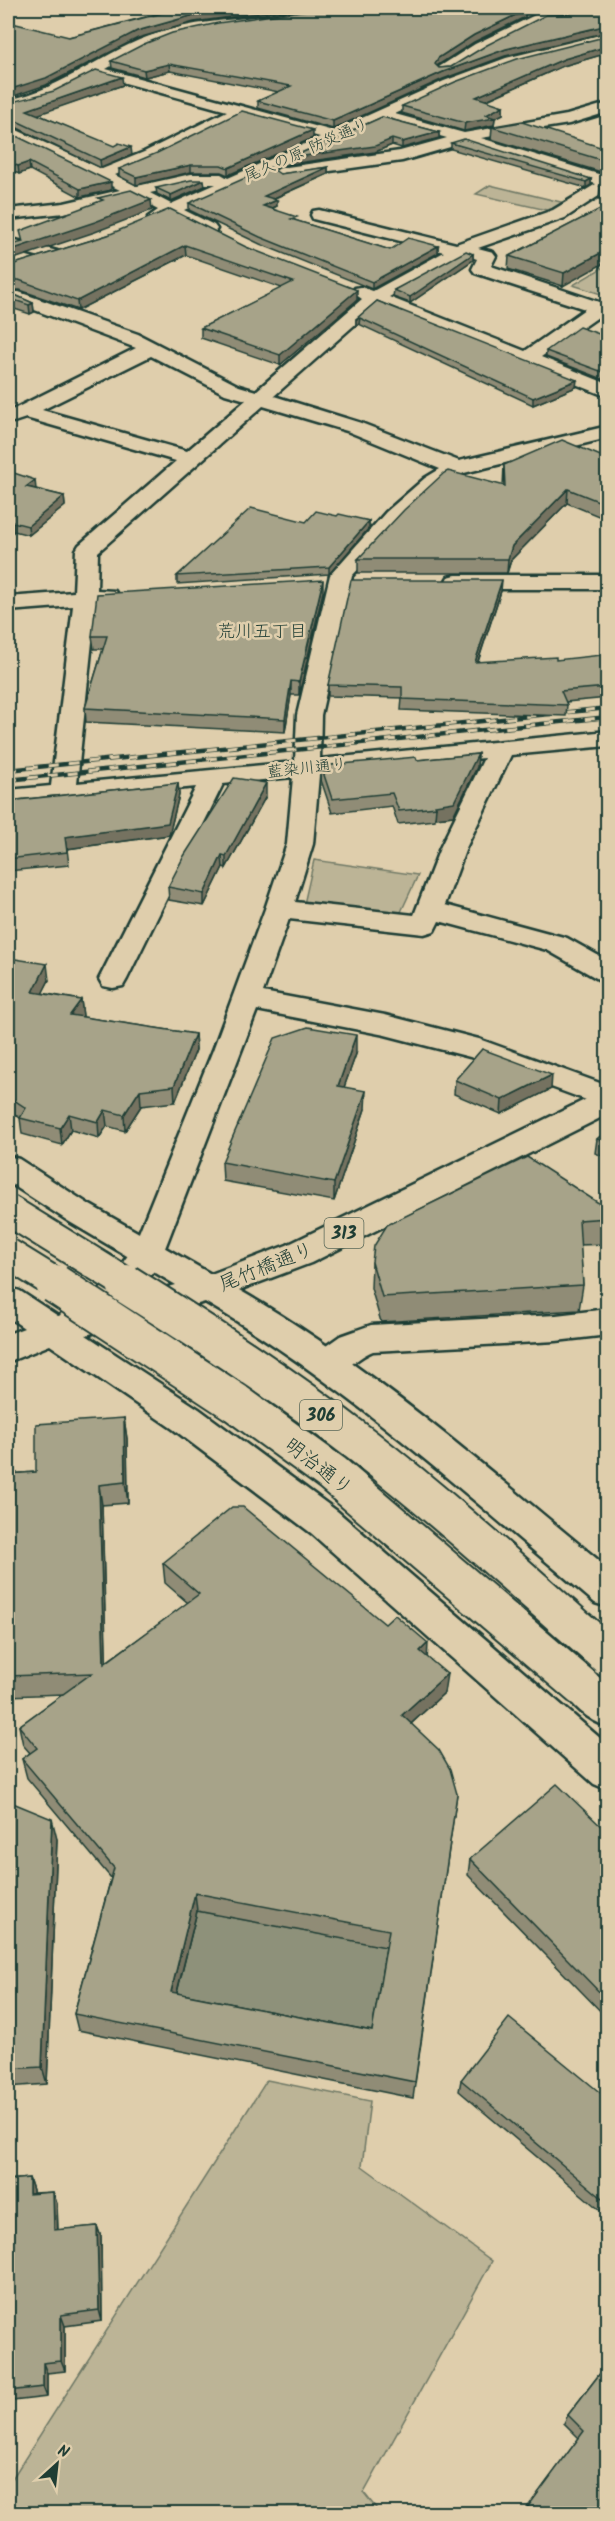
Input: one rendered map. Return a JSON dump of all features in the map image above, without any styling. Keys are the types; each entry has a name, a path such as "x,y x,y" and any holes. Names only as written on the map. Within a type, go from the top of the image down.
{"street":[{"path":"8,104 41,96 96,71 139,45 162,36 194,28 297,15 320,8"},
{"path":"449,84 434,78 480,47 537,20 538,10 579,8"},
{"path":"210,11 236,23"},
{"name":"尾久の原 防災通り","path":"140,223 449,84 511,62 608,37"},
{"path":"578,44 594,54"},
{"path":"96,71 334,136"},
{"path":"255,172 268,175 402,156 462,138 569,119 608,107"},
{"path":"102,175 150,155 242,110"},
{"path":"380,115 608,182"},
{"path":"8,131 102,175 221,236"},
{"path":"19,154 41,147"},
{"path":"8,214 64,208 203,178 236,181"},
{"path":"63,792 85,597 87,550 375,297 459,249 541,222 608,182"},
{"path":"319,215 487,256 481,269 603,310"},
{"path":"8,243 51,255"},
{"path":"18,266 72,249"},
{"path":"10,297 33,285"},
{"path":"343,285 608,391"},
{"path":"10,297 131,338 232,390 381,437 458,468"},
{"path":"526,359 603,310"},
{"path":"16,416 151,348"},
{"path":"16,416 189,458"},
{"path":"8,1341 55,1330 104,1307 131,1281 148,1252 228,1050 300,844 309,714 340,575 394,517 432,482 458,468 608,432"},
{"path":"316,583 362,582"},
{"path":"431,582 608,582"},
{"path":"8,604 131,595"},
{"name":"藍染川通り","path":"8,798 608,738"},
{"path":"279,909 424,925 453,848 501,749"},
{"path":"113,978 214,777"},
{"path":"430,910 556,944 608,973"},
{"path":"246,998 385,1024 479,1049 608,1099"},
{"name":"尾竹橋通り","path":"8,1349 55,1330 210,1288 299,1254 339,1236 608,1099"},
{"name":"306","path":"8,1167 79,1214 267,1322 328,1363 436,1448 608,1591"},
{"name":"明治通り","path":"8,1210 251,1366 362,1445 454,1521 608,1656"},
{"name":"明治通り","path":"8,1254 150,1345 332,1473 595,1698"},
{"path":"8,1300 186,1419 324,1522 608,1771"},
{"path":"328,1363 352,1345 371,1338 556,1328 608,1322"}],"shaded area":[{"path":"490,185 565,203 551,211 476,194"},
{"path":"607,265 607,296 573,285"},
{"path":"314,860 418,875 400,914 304,904"},
{"path":"197,1911 387,1947 371,2047 173,2008"},
{"path":"267,2080 370,2101 362,2166 492,2261 364,2493 380,2513 17,2513 8,2505 8,2485"}],"building":[{"path":"169,8 245,8 194,15 137,31 46,78 8,90 8,22 69,37 174,10"},
{"path":"320,8 514,8 526,10 474,35 438,58 435,64 439,68 451,67 487,45 546,15 608,8 608,25 506,49 443,72 333,121 258,101 291,86 169,64 144,70 111,61 172,33 218,23"},
{"path":"608,36 608,46 564,59 476,97 503,106 486,115 495,118 465,123 402,106 455,82 517,59"},
{"path":"96,70 122,77 27,110 114,146 119,143 131,147 100,160 8,117 8,103 54,91"},
{"path":"242,111 313,130 228,168 221,165 191,165 136,177 119,169 157,153"},
{"path":"382,117 439,132 402,142 392,139 375,146 290,158"},
{"path":"522,122 603,148 608,146 608,162 492,127"},
{"path":"8,132 111,182 80,189 29,162 18,166 8,162"},
{"path":"464,139 591,179 586,182 451,143"},
{"path":"270,167 280,174 328,167 264,196 277,200 263,206 297,217 291,219 390,250 408,238 438,246 372,282 260,237 189,203"},
{"path":"191,180 204,180 171,195 156,188"},
{"path":"608,181 608,188 600,186"},
{"path":"131,190 151,200 95,222 8,251 8,246 23,242 20,231 103,200 98,198"},
{"path":"608,205 608,249 564,273 509,256"},
{"path":"170,209 246,247 357,290 280,355 201,328 293,282 185,245 77,301 19,280 8,280 8,266 108,235"},
{"path":"466,251 473,254 410,297 394,290"},
{"path":"8,292 33,303 29,305 8,298"},
{"path":"377,301 577,380 533,398 360,318 356,319"},
{"path":"579,327 608,337 608,374 546,351"},
{"path":"562,440 608,459 608,505 568,489 512,546 508,559 358,559 404,510 444,473 448,471 505,486 504,465"},
{"path":"8,471 35,480 26,487 64,496 28,526 13,522 8,526"},
{"path":"251,508 306,522 316,511 369,521 329,567 177,576"},
{"path":"323,580 299,682 291,681 285,719 85,708 107,636 92,636 97,594"},
{"path":"351,580 502,580 475,662 556,657 556,660 602,655 608,665 608,687 561,691 567,705 402,699 402,687 328,685"},
{"path":"478,754 454,802 435,805 436,807 399,811 392,793 332,799 321,766 416,757 417,760"},
{"path":"234,778 266,783 226,856 222,855 204,894 168,887 184,856"},
{"path":"178,783 168,823 65,837 67,852 8,859 8,801"},
{"path":"9,958 47,964 33,992 81,1000 70,1015 195,1034 174,1086 140,1090 124,1115 105,1110 98,1122 69,1114 60,1128 20,1118 26,1108 8,1096"},
{"path":"308,1027 356,1035 338,1086 366,1091 334,1183 222,1162 275,1038"},
{"path":"482,1049 552,1075 502,1100 455,1080"},
{"path":"608,1130 608,1143 597,1139"},
{"path":"527,1157 608,1209 608,1218 579,1220 583,1285 382,1297 372,1262 374,1246 387,1225"},
{"path":"124,1418 125,1482 99,1485 104,1664 199,1594 163,1563 232,1507 243,1507 385,1624 395,1615 428,1643 420,1651 447,1674 402,1715 439,1750 450,1769 457,1794 415,2082 74,2014 114,1868 22,1759 37,1748 19,1726 92,1673 8,1676 8,1474 36,1472 36,1424","holes":["195,1893 389,1930 372,2031 171,1992"]},
{"path":"557,1784 608,1833 608,2001 470,1859"},
{"path":"8,1801 52,1819 42,2067 8,2069"},
{"path":"509,2018 608,2099 608,2203 461,2080"},
{"path":"29,2178 29,2194 53,2192 54,2230 97,2226 99,2310 61,2315 61,2361 43,2363 43,2387 8,2391 8,2180"},
{"path":"608,2363 608,2514 525,2514 524,2512 584,2431 568,2415"}],"railway":[{"path":"8,770 608,708"},
{"path":"8,780 608,717"}],"district":[{"name":"荒川五丁目","path":"262,631"}]}
